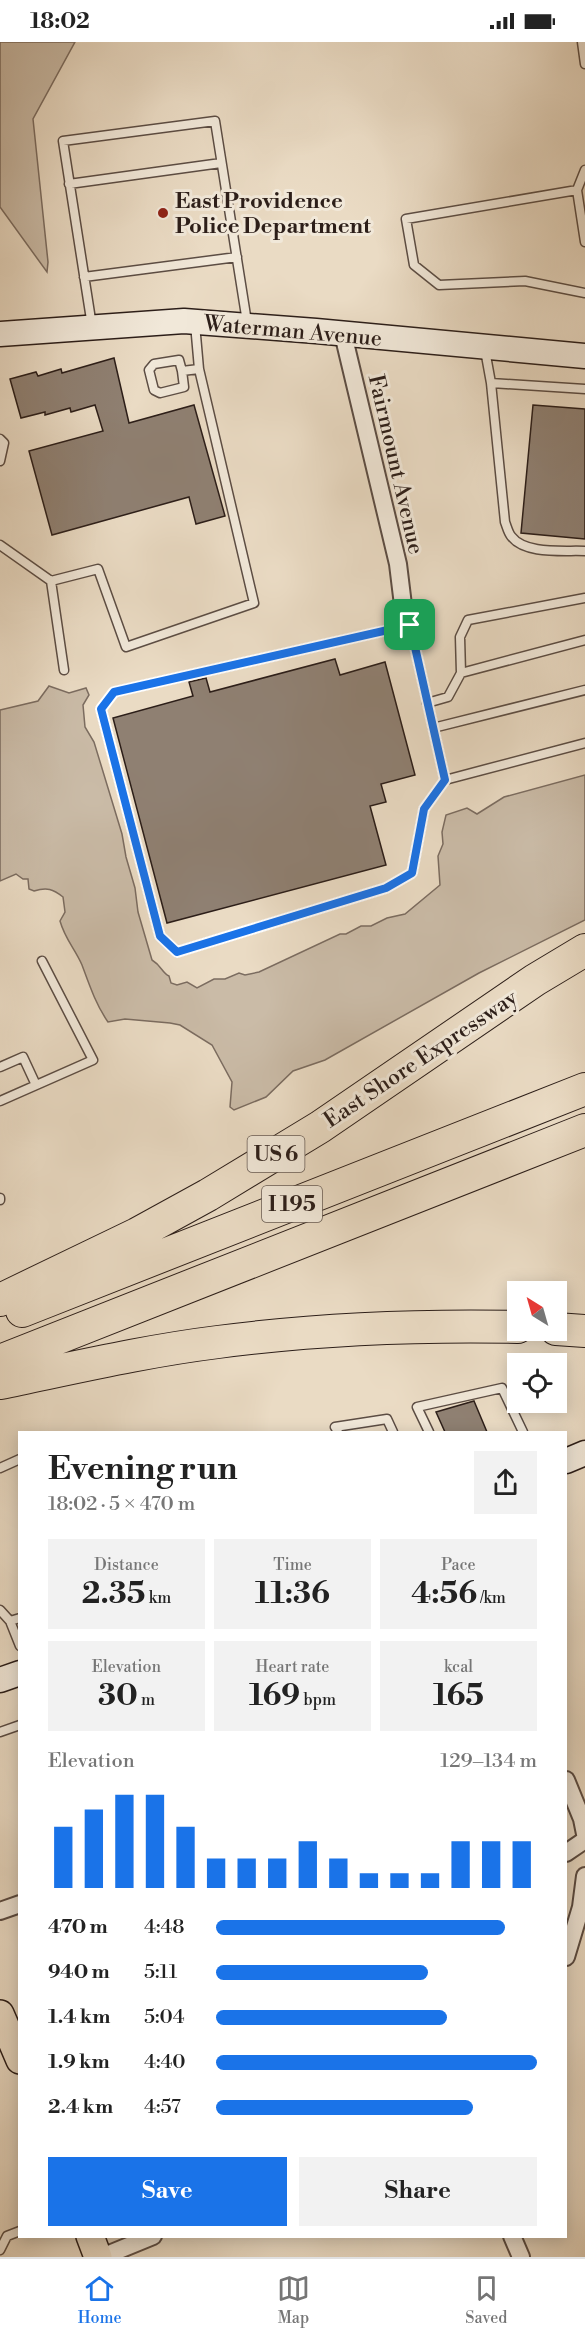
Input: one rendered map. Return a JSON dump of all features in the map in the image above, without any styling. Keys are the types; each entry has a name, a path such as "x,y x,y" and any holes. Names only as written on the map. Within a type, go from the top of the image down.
{"highway":[{"name":"East Shore Expressway","path":"0,1300 137,1234 216,1190 320,1127 535,980 585,950"},
{"name":"I 195","path":"0,1320 585,1089"},
{"name":"I 195","path":"0,1361 585,1130"},
{"path":"539,1148 585,1137"},
{"path":"0,1383 142,1353 248,1338 368,1329 507,1327"},
{"path":"567,1330 585,1331"}],"main road":[{"name":"Waterman Avenue","path":"0,334 92,326 195,322 484,346 585,357"},
{"path":"567,1461 585,1453"},
{"path":"0,1680 18,1674"},
{"path":"0,2014 18,2055"},
{"path":"91,2238 100,2257"}],"street":[{"name":"Fairmount Avenue","path":"343,334 398,564 403,605"},
{"path":"567,1782 582,1819 585,1834"},
{"path":"567,1852 585,1840"},
{"path":"567,1954 581,1907 585,1876"},
{"path":"0,1911 18,1905"},
{"path":"100,2257 148,2238"},
{"path":"513,2238 521,2257"}],"lane":[{"path":"582,42 585,64"},
{"path":"92,326 63,141 215,121 248,326"},
{"path":"69,184 221,163"},
{"path":"585,170 577,190 585,242"},
{"path":"577,190 406,219 414,265 439,285 525,281 585,293"},
{"path":"84,277 237,256"},
{"path":"51,581 98,569 126,647 254,603 199,369 195,322"},
{"path":"484,346 491,383 505,522 511,535 519,543 533,548 585,551"},
{"path":"179,360 182,371 184,387 160,393 154,390 149,370 154,364 179,360"},
{"path":"182,371 199,369"},
{"path":"491,383 585,389"},
{"path":"0,439 4,443 0,460"},
{"path":"0,545 51,581 64,670"},
{"path":"427,703 448,697 461,673 460,637 468,620 585,598"},
{"path":"403,605 410,625 445,780"},
{"path":"410,625 114,692 101,709 160,936 177,952 386,888 412,873 424,809 445,780 585,743"},
{"path":"461,673 585,640"},
{"path":"433,728 585,690"},
{"path":"0,1101 93,1060 42,961"},
{"path":"0,1067 23,1057 36,1085"},
{"path":"429,1431 417,1407 502,1388 523,1431"},
{"path":"337,1431 335,1427 387,1419 393,1431"},
{"path":"0,1468 18,1460"},
{"path":"0,1610 15,1620 18,1636"},
{"path":"0,1732 18,1726"},
{"path":"0,2250 7,2236 18,2232"}],"shaded area":[{"path":"0,42 75,42 33,119 48,262 47,272 0,207"},
{"path":"49,686 69,693 86,688 89,695 83,705 85,727 94,742 122,834 135,888 138,912 152,960 169,976 171,983 177,985 187,982 197,988 214,979 225,979 239,973 245,975 259,972 340,934 405,914 440,885 438,856 443,844 442,832 446,815 467,808 477,814 504,797 585,775 585,920 479,973 325,1060 293,1071 266,1097 234,1110 230,1107 232,1082 212,1045 180,1025 125,1019 108,1022 96,1002 82,965 62,927 60,921 65,912 63,897 50,890 29,889 28,879 23,879 16,874 0,881 0,710 38,701"}],"building":[{"path":"114,358 129,423 194,405 225,516 196,524 189,497 52,535 29,451 103,431 95,405 71,412 70,408 45,415 45,412 21,418 10,379 36,372 38,376 61,369 62,373"},
{"path":"533,405 585,409 585,539 521,533"},
{"path":"335,659 340,675 385,662 415,775 381,784 386,802 370,806 386,865 167,923 113,718 193,696 189,682 206,678 210,692"},
{"path":"474,1401 487,1431 445,1431 436,1412"}],"place":[{"name":"East Providence Police Department","path":"163,213"}],"route":[{"path":"410,625 445,780 424,809 412,873 386,888 177,952 160,936 101,709 114,692 410,625"}]}
